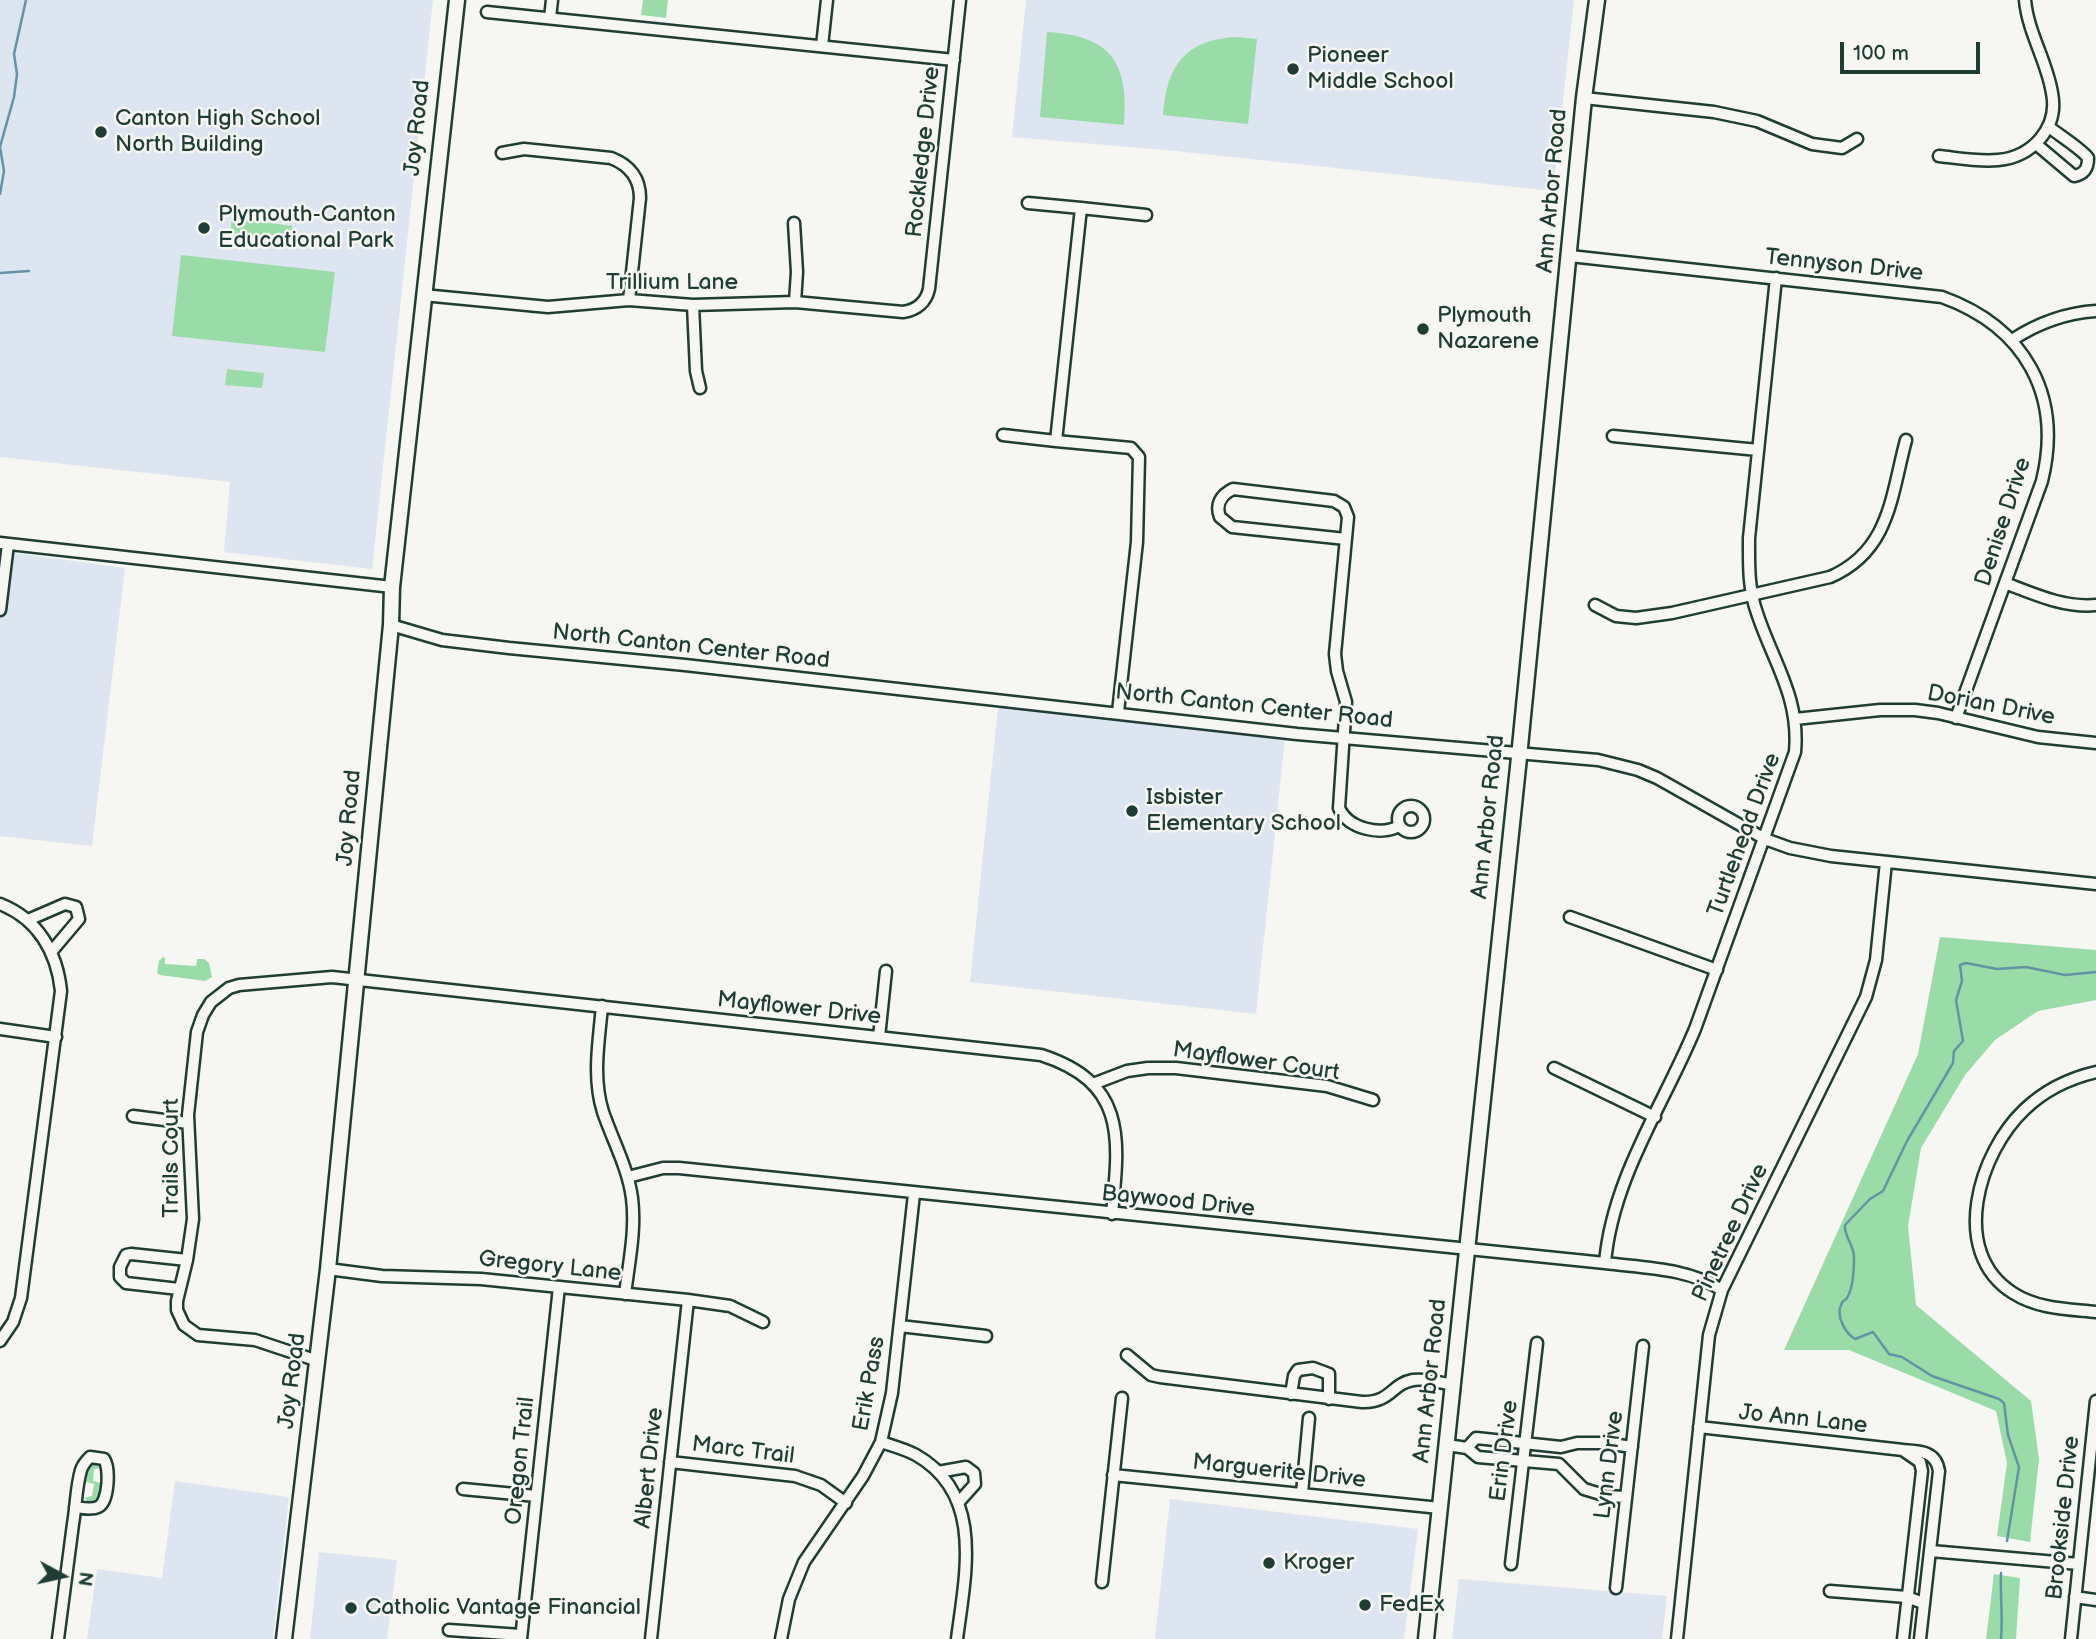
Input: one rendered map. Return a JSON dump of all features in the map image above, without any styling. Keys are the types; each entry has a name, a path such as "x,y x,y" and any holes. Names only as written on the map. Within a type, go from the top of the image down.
{"street":[{"name":"Joy Road","path":"284,1639 328,1269 391,625 392,587 457,0"},
{"path":"550,18 552,0"},
{"path":"822,46 827,0"},
{"name":"Rockledge Drive","path":"920,305 929,289 960,0"},
{"name":"Ann Arbor Road","path":"1426,1639 1570,256 1584,98 1597,0"},
{"path":"1939,156 1998,160 2018,155 2036,144 2049,127 2053,93 2029,22 2025,0"},
{"path":"486,12 954,61"},
{"path":"1584,98 1714,112 1757,121 1812,144 1842,148 1857,139"},
{"path":"2036,144 2074,176 2086,170 2088,158 2085,152 2049,127"},
{"path":"502,153 524,149 611,158 631,171 639,186 640,198 629,300"},
{"path":"1028,203 1146,215"},
{"path":"1056,440 1081,208"},
{"path":"794,223 797,272 795,302"},
{"name":"Tennyson Drive","path":"1570,256 1942,297 1979,313 2012,340"},
{"name":"Turtlehead Drive","path":"1605,1264 1609,1230 1619,1194 1682,1059 1793,761 1796,743 1795,719 1789,690 1760,622 1748,571 1749,538 1776,278"},
{"name":"Trillium Lane","path":"423,295 548,307 629,300 693,304 795,302 904,312 920,305"},
{"path":"693,304 699,388"},
{"path":"2012,340 2046,321 2065,315 2096,311"},
{"name":"Denise Drive","path":"1956,718 2042,481 2049,442 2039,383 2012,340"},
{"path":"1003,435 1132,448 1139,457 1137,542 1118,712"},
{"path":"1613,436 1758,450"},
{"path":"1595,605 1616,616 1636,618 1672,614 1830,577 1844,571 1864,556 1875,542 1884,522 1906,440"},
{"path":"1346,539 1232,527 1220,517 1219,502 1224,494 1233,489 1338,502 1348,513 1346,539 1335,654 1346,702 1339,801 1342,814 1348,821 1370,829 1390,832 1399,826"},
{"path":"0,610 4,544 392,587"},
{"path":"2005,583 2063,603 2096,605"},
{"name":"North Canton Center Road","path":"391,625 442,640 503,647 1118,712 1297,734 1519,751 1598,760 1638,770 1671,785 1765,839 1815,854 2096,884"},
{"name":"Dorian Drive","path":"1795,719 1900,710 1929,712 2038,737 2096,743"},
{"name":"Pinetree Drive","path":"1677,1639 1709,1335 1722,1290 1866,997 1875,960 1886,862"},
{"path":"0,904 28,920 42,935 52,951 60,974 61,991 21,1298 13,1322 0,1341"},
{"path":"28,920 65,904 76,907 79,919 52,951"},
{"path":"1570,917 1717,970"},
{"path":"879,1037 886,971"},
{"name":"Trails Court","path":"318,1360 255,1340 205,1336 184,1325 177,1310 193,1219 188,1123 199,1024 206,1008 218,995 231,987 254,982 332,977 356,980"},
{"name":"Mayflower Drive","path":"356,980 1041,1055 1069,1066 1093,1084 1108,1108 1117,1136 1118,1156 1112,1214"},
{"path":"602,1006 597,1061 598,1088 603,1112 628,1177 634,1216 625,1294"},
{"path":"0,1029 56,1037"},
{"name":"Mayflower Court","path":"1093,1084 1127,1072 1164,1067 1327,1086 1373,1100"},
{"path":"1554,1068 1655,1117"},
{"path":"2096,1072 2058,1085 2014,1120 1993,1154 1976,1204 1975,1219 1983,1259 1999,1282 2011,1292 2036,1304 2096,1312"},
{"path":"133,1116 188,1123"},
{"name":"Baywood Drive","path":"628,1177 663,1168 679,1168 1684,1273 1722,1290"},
{"name":"Erik Pass","path":"781,1639 789,1599 796,1580 812,1549 846,1503 881,1442 891,1402 914,1194"},
{"path":"179,1289 126,1283 120,1277 120,1267 126,1255 131,1254 187,1260"},
{"name":"Gregory Lane","path":"328,1269 382,1276 481,1279 688,1300 730,1306 763,1322"},
{"name":"Oregon Trail","path":"521,1637 559,1287"},
{"name":"Albert Drive","path":"651,1639 688,1300"},
{"path":"900,1326 986,1336"},
{"name":"Erin Drive","path":"1511,1564 1537,1343"},
{"name":"Lynn Drive","path":"1616,1588 1643,1346"},
{"path":"1127,1355 1151,1375 1374,1403 1412,1380 1453,1385"},
{"path":"1291,1394 1294,1376 1298,1370 1313,1368 1329,1374 1329,1398"},
{"path":"1102,1582 1122,1398"},
{"name":"Brookside Drive","path":"2071,1639 2093,1456 2096,1401"},
{"path":"1302,1493 1309,1418"},
{"name":"Jo Ann Lane","path":"1699,1427 1925,1451 1938,1466 1920,1639"},
{"path":"1466,1448 1476,1438 1561,1447 1577,1443 1632,1447"},
{"path":"881,1442 916,1455 938,1472 949,1485 958,1503 967,1538 957,1639"},
{"path":"1447,1445 1466,1448 1478,1457 1559,1464 1584,1489 1607,1496 1625,1496"},
{"path":"1559,1464 1561,1447"},
{"path":"1903,1450 1920,1462 1922,1471 1903,1639"},
{"path":"58,1639 75,1507 80,1472 84,1462 90,1457 104,1459 108,1471 102,1505 96,1509 75,1507"},
{"name":"Marc Trail","path":"670,1462 794,1476 821,1485 846,1503"},
{"path":"938,1472 966,1467 974,1473 975,1485 958,1503"},
{"name":"Marguerite Drive","path":"1113,1475 1440,1508"},
{"path":"463,1489 536,1496"},
{"path":"1931,1551 2079,1564"},
{"path":"1830,1591 1907,1597 1923,1603"},
{"path":"2075,1597 2096,1600"},
{"path":"449,1630 521,1637"}],"shaded area":[{"name":"Plymouth-Canton Educational Park","path":"0,0 433,0 372,569 224,552 230,482 0,457"},
{"name":"Pioneer Middle School","path":"1026,0 1574,0 1553,191 1166,150 1012,137"},
{"path":"0,551 125,568 92,846 0,836"},
{"name":"Isbister Elementary School","path":"998,707 1285,738 1256,1014 970,982"},
{"path":"175,1481 289,1497 273,1639 87,1639 97,1569 162,1578"},
{"path":"1170,1499 1418,1529 1404,1639 1155,1639"},
{"path":"319,1552 397,1560 387,1639 310,1639"},
{"path":"1459,1579 1667,1596 1662,1639 1452,1639"}],"green space":[{"path":"643,0 668,0 666,18 641,15"},
{"path":"1047,32 1087,40 1112,57 1119,69 1123,85 1124,125 1040,117"},
{"path":"1236,37 1257,39 1248,124 1163,115 1169,83 1182,59 1203,44"},
{"path":"232,218 292,226 289,242 230,234"},
{"path":"181,255 335,272 325,352 172,336"},
{"path":"227,369 264,373 262,388 225,385"},
{"path":"1940,937 2096,950 2096,1000 2038,1011 1995,1040 1965,1075 1921,1148 1908,1226 1916,1305 2031,1401 2039,1459 2030,1542 1997,1536 2007,1463 1996,1411 1849,1350 1784,1350 1918,1054"},
{"path":"163,957 165,964 196,966 197,959 204,959 209,963 212,977 205,981 160,975 157,973 159,961"},
{"path":"92,1463 100,1464 102,1468 94,1469 93,1481 101,1483 98,1500 90,1503 84,1498 92,1496 94,1484 86,1482"},
{"path":"1994,1574 2020,1578 2016,1639 1986,1639"}],"waterway":[{"path":"0,194 4,171 0,147 14,97 17,74 14,54 26,0"},
{"path":"0,273 29,271"},
{"path":"2007,1541 2019,1467 2008,1435 2004,1403 1932,1376 1902,1357 1889,1354 1873,1332 1855,1339 1848,1333 1842,1324 1840,1309 1851,1288 1854,1257 1845,1225 1870,1199 1883,1191 1907,1141 1953,1063 1954,1051 1963,1041 1956,1000 1962,981 1960,965 1966,963 1997,969 2026,967 2065,975 2096,972"},
{"path":"2001,1573 2001,1639"}],"place":[{"name":"Pioneer Middle School","path":"1293,69"},
{"name":"Canton High School North Building","path":"101,132"},
{"name":"Plymouth-Canton Educational Park","path":"204,228"},
{"name":"Plymouth Nazarene","path":"1423,329"},
{"name":"Isbister Elementary School","path":"1132,811"},
{"name":"Kroger","path":"1269,1563"},
{"name":"FedEx","path":"1365,1605"},
{"name":"Catholic Vantage Financial","path":"351,1608"}]}
